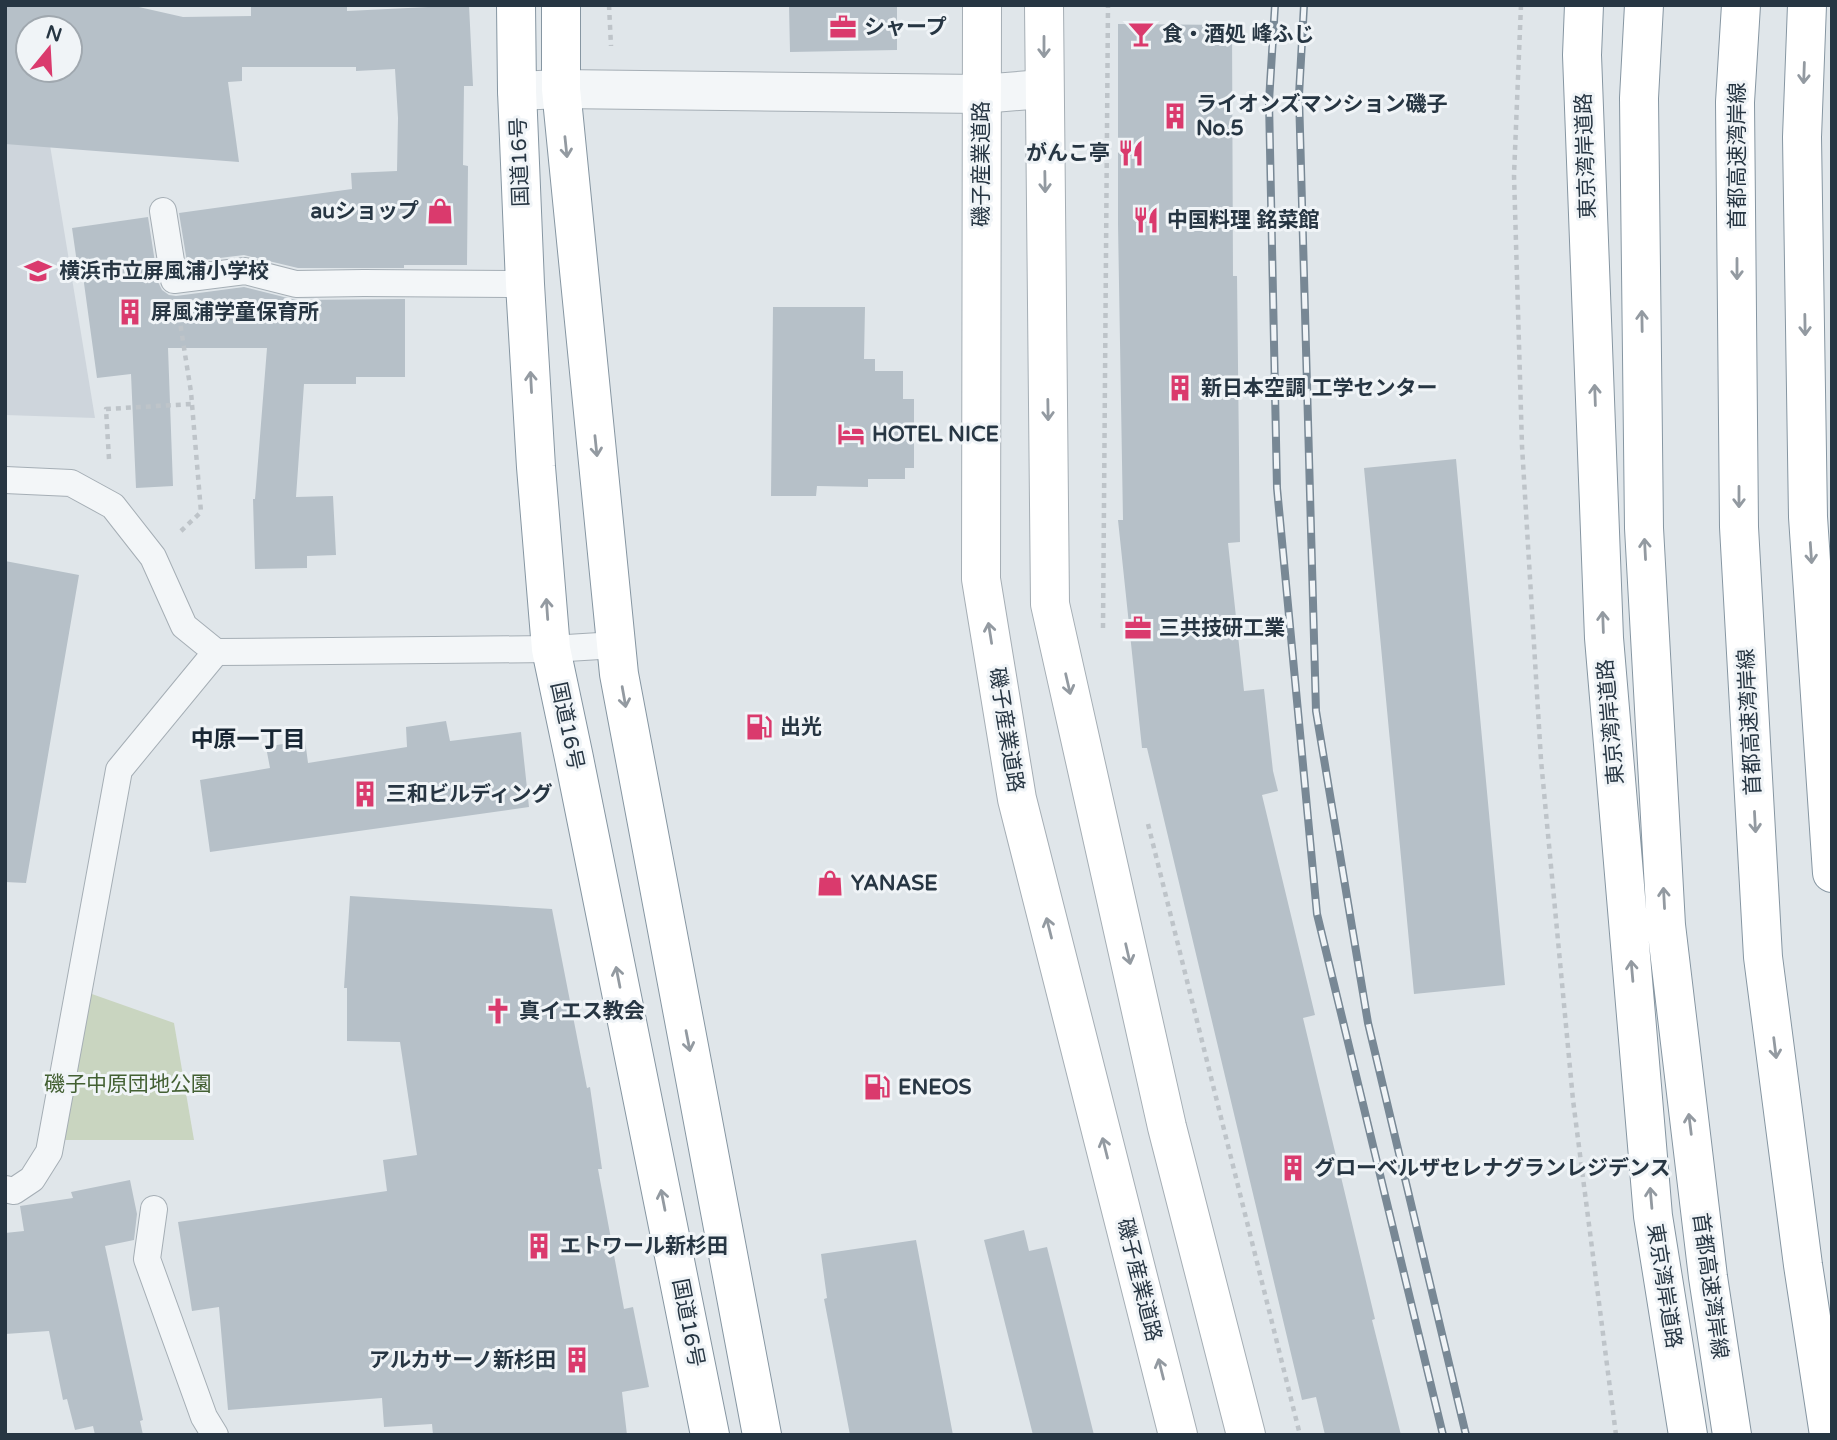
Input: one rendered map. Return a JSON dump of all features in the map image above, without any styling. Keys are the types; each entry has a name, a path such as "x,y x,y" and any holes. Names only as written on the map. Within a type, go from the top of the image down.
{"main road":[{"name":"国道16号","path":"516,5 525,284 551,649 710,1435"},
{"path":"561,5 561,89 616,645 762,1435"},
{"name":"磯子産業道路","path":"982,5 981,579 1017,799 1178,1435"},
{"path":"1044,5 1050,604 1167,1127 1246,1435"},
{"name":"東京湾岸道路","path":"1584,5 1582,55 1604,638 1653,1216 1688,1435"},
{"name":"首都高速湾岸線","path":"1644,5 1639,98 1644,528 1666,925 1708,1277 1732,1435"},
{"name":"首都高速湾岸線","path":"1741,5 1735,102 1739,527 1762,943 1802,1265 1829,1435"},
{"path":"1807,5 1802,137 1808,517 1832,873"}],"street":[{"path":"517,91 561,89 981,94 1044,89"}],"lane":[{"path":"163,211 174,280 245,271 296,285 525,284"},
{"path":"5,480 71,483 113,506 153,557 184,626 216,652 551,649 616,645"},
{"path":"5,1189 14,1191 32,1179 49,1152 119,770 216,652"},
{"path":"154,1209 148,1259 204,1417 215,1435"}],"path":[{"path":"1103,629 1108,5"},
{"path":"1521,5 1514,175 1515,216 1522,446 1541,760 1573,1100 1616,1435"},
{"path":"153,557 201,512 192,404 184,351"},
{"path":"113,506 106,409 192,404"},
{"path":"1147,817 1300,1435"}],"shaded area":[{"name":"横浜市立屏風浦小学校","path":"5,5 14,14 14,84 33,84 47,127 95,418 5,415"}],"green space":[{"name":"磯子中原団地公園","path":"89,993 174,1023 194,1140 60,1140"}],"building":[{"path":"5,5 130,5 183,17 251,16 251,6 347,6 347,11 469,5 473,86 464,86 463,165 468,166 467,265 298,268 244,255 187,262 179,213 352,189 351,173 397,171 395,69 356,71 356,67 242,67 242,81 228,82 239,162 5,144"},
{"name":"シャープ","path":"789,5 897,5 897,50 790,52"},
{"path":"1118,24 1232,25 1233,276 1237,276 1240,542 1228,543 1244,691 1264,689 1273,771 1278,791 1262,795 1315,1015 1303,1018 1401,1435 1325,1435 1316,1397 1302,1400 1147,748 1142,748 1118,520 1123,520"},
{"path":"148,217 158,282 162,290 169,295 244,287 296,300 405,299 405,377 356,377 356,384 304,384 296,497 333,496 336,555 307,556 307,568 255,569 253,499 267,348 168,348 173,486 136,488 131,374 97,378 83,276 79,277 72,228"},
{"path":"773,307 865,307 864,359 875,359 875,371 903,371 903,399 914,399 914,468 905,468 905,479 868,479 868,487 817,486 816,496 771,496"},
{"path":"1456,459 1505,985 1414,994 1364,468"},
{"path":"5,561 79,575 26,883 5,882"},
{"name":"三和ビルディング","path":"446,721 450,741 521,732 529,807 210,852 200,780 270,768 266,747 305,740 308,763 407,747 406,727"},
{"path":"350,896 552,909 587,1088 590,1087 602,1169 598,1169 624,1309 633,1307 649,1387 622,1392 627,1435 433,1435 432,1424 384,1427 382,1398 228,1410 219,1307 192,1311 178,1222 387,1191 383,1160 417,1155 400,1042 347,1041 347,988 344,988"},
{"path":"130,1180 137,1214 134,1240 105,1246 143,1420 140,1421 143,1435 95,1435 93,1426 75,1430 67,1399 63,1400 49,1331 5,1334 5,1233 24,1231 20,1206 73,1198 71,1192"},
{"path":"1024,1230 1029,1251 1047,1247 1094,1435 1033,1435 984,1240"},
{"path":"916,1240 953,1435 850,1435 824,1299 827,1298 821,1254"}],"railway":[{"path":"1275,5 1269,101 1277,488 1317,914 1443,1435"},
{"path":"1304,5 1299,95 1316,711 1368,1023 1466,1435"}],"place":[{"name":"シャープ","path":"843,27"},
{"name":"食・酒処 峰ふじ","path":"1141,34"},
{"name":"ライオンズマンション磯子 No.5","path":"1175,116"},
{"name":"がんこ亭","path":"1131,153"},
{"name":"auショップ","path":"440,211"},
{"name":"中国料理 銘菜館","path":"1146,220"},
{"name":"横浜市立屏風浦小学校","path":"38,271"},
{"name":"屏風浦学童保育所","path":"130,312"},
{"name":"新日本空調 工学センター","path":"1180,388"},
{"name":"HOTEL NICE","path":"851,434"},
{"name":"三共技研工業","path":"1138,628"},
{"name":"出光","path":"759,727"},
{"name":"三和ビルディング","path":"365,794"},
{"name":"YANASE","path":"830,883"},
{"name":"真イエス教会","path":"498,1011"},
{"name":"ENEOS","path":"877,1087"},
{"name":"グローベルザセレナグランレジデンス","path":"1293,1168"},
{"name":"エトワール新杉田","path":"539,1246"},
{"name":"アルカサーノ新杉田","path":"577,1360"}],"district":[{"name":"中原一丁目","path":"248,740"}]}
